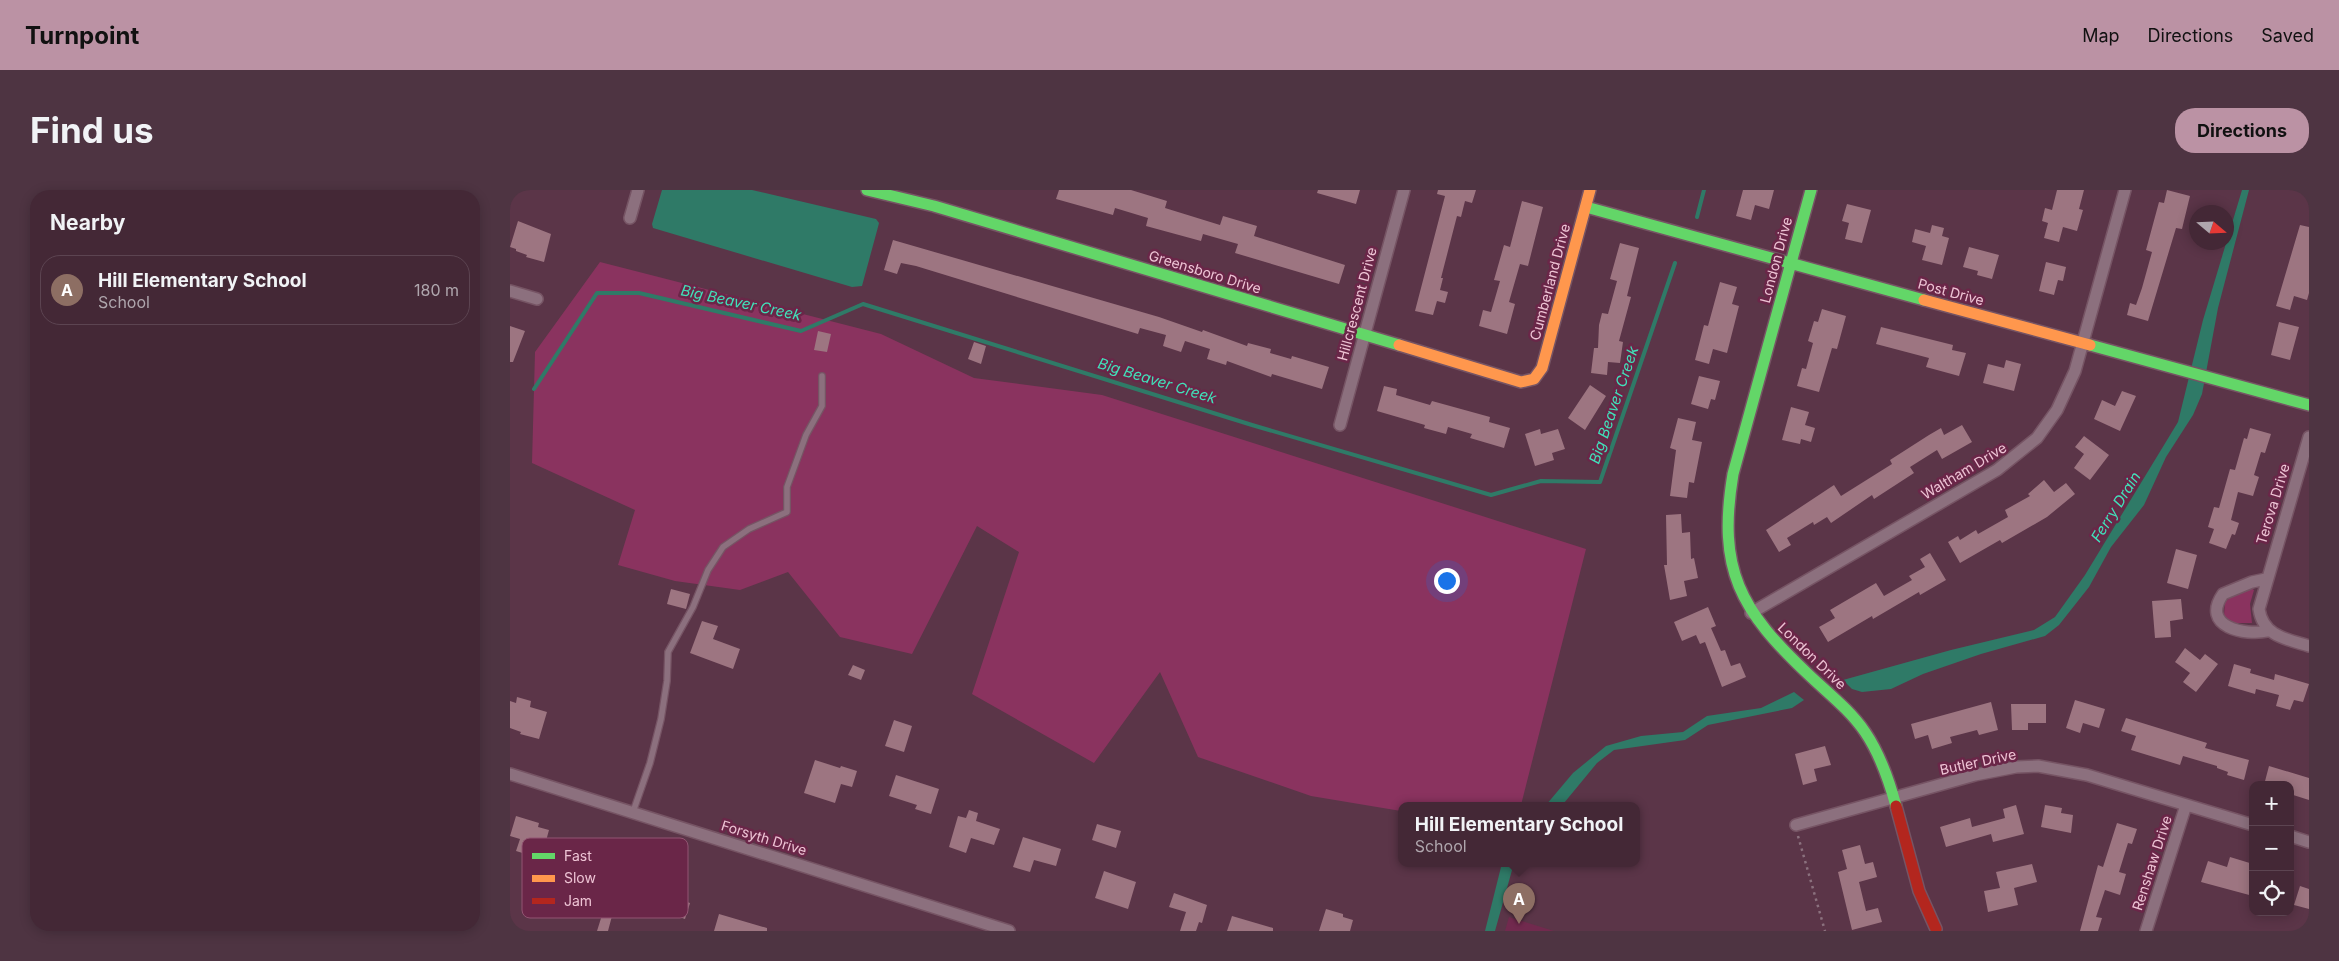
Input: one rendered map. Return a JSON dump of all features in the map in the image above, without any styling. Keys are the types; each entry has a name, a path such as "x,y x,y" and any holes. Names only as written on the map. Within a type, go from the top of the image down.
{"street":[{"path":"630,218 638,190"},
{"name":"Greensboro Drive","path":"867,190 934,206 1515,382 1534,378"},
{"name":"Hillcrescent Drive","path":"1340,425 1404,190"},
{"name":"Cumberland Drive","path":"1534,378 1542,368 1590,190"},
{"name":"London Drive","path":"1811,190 1729,498 1728,536 1732,564 1739,588 1751,613 1773,641 1842,704 1863,729 1879,755 1893,797 1919,892 1936,929"},
{"name":"Waltham Drive","path":"1751,613 2010,462 2037,438 2057,410 2071,382 2125,190"},
{"name":"Post Drive","path":"1586,207 2309,405"},
{"path":"510,291 537,299"},
{"name":"Terova Drive","path":"2268,631 2260,618 2259,609 2266,579 2309,437"},
{"path":"2266,579 2252,582 2223,594 2219,600 2217,614 2224,625 2258,633 2268,631 2309,646"},
{"name":"Butler Drive","path":"1797,829 1893,797 1998,770 2038,766 2086,775 2249,824"},
{"name":"Forsyth Drive","path":"510,774 1009,931"},
{"name":"Renshaw Drive","path":"2146,931 2186,805"},
{"path":"2294,837 2309,842"}],"lane":[{"path":"632,812 650,763 661,719 667,681 668,652 693,607 708,570 723,547 749,529 787,512 787,487 806,436 822,406 822,376"}],"path":[{"path":"1797,829 1824,931"}],"shaded area":[{"path":"662,190 752,190 876,219 879,223 862,286 852,287 653,228 652,224"},
{"name":"Ferry Drain","path":"2242,190 2249,190 2234,247 2234,217"},
{"name":"Ferry Drain","path":"2224,250 2233,250 2218,308 2202,394 2193,415 2166,457 2144,505 2111,547 2089,587 2059,625 2045,636 1981,654 1923,674 1891,689 1862,692 1852,689 1843,680 1951,650 2034,630 2055,617 2085,575 2178,422 2203,320"},
{"path":"600,262 881,334 974,378 1102,395 1586,549 1522,802 1398,802 1398,810 1311,796 1198,757 1160,672 1094,763 972,694 1019,552 977,526 912,654 840,637 788,572 740,590 675,581 618,565 635,510 532,463 535,352"},
{"path":"2251,588 2254,590 2250,604 2252,623 2233,623 2224,616 2225,602 2231,597"},
{"path":"1794,692 1804,700 1792,708 1708,725 1685,740 1614,750 1597,763 1565,802 1549,802 1573,773 1606,746 1641,736 1683,732 1707,716 1761,708"},
{"path":"1501,867 1513,867 1495,931 1485,931"},
{"path":"1509,917 1554,931 1505,931"}],"building":[{"path":"1059,190 1131,190 1167,201 1165,208 1220,225 1223,216 1257,226 1254,236 1345,265 1339,284 1235,253 1238,244 1203,234 1201,241 1146,226 1148,218 1115,208 1113,215 1056,199"},
{"path":"1318,190 1360,190 1356,204 1317,193"},
{"path":"1438,190 1476,190 1472,203 1465,201 1461,217 1457,216 1441,278 1443,278 1440,290 1448,292 1445,303 1437,301 1433,315 1415,311 1445,196 1437,194"},
{"path":"1743,190 1774,190 1769,209 1755,205 1751,220 1736,216"},
{"path":"2057,190 2084,190 2079,209 2083,210 2077,231 2063,227 2059,242 2044,238 2048,223 2042,221 2045,208 2052,210"},
{"path":"2167,190 2190,196 2182,229 2176,228 2148,321 2127,315 2130,303 2136,305 2142,288 2152,252 2146,250 2159,202 2164,203"},
{"path":"1522,201 1543,207 1528,266 1520,264 1509,302 1515,304 1507,334 1479,326 1483,310 1491,312 1500,281 1494,280 1504,245 1510,247"},
{"path":"1847,204 1871,210 1862,243 1845,239 1849,223 1842,221"},
{"path":"518,221 551,234 544,262 526,257 527,255 510,247"},
{"path":"1932,225 1944,228 1942,236 1949,238 1942,265 1922,260 1926,246 1912,242 1915,229 1930,233"},
{"path":"2300,225 2309,227 2309,293 2307,300 2294,296 2290,310 2276,306"},
{"path":"893,240 1159,317 1202,332 1203,330 1247,346 1248,343 1271,349 1270,353 1291,359 1292,356 1329,367 1322,389 1272,374 1271,377 1227,361 1226,365 1207,359 1210,349 1185,341 1181,352 1163,346 1166,335 1140,328 1138,334 916,266 901,263 897,274 884,270"},
{"path":"1620,243 1639,248 1627,296 1631,297 1619,341 1623,342 1620,363 1608,362 1607,375 1591,373 1594,348 1598,348 1599,325 1602,313 1608,314 1617,281 1610,279"},
{"path":"1969,247 1999,255 1992,279 1977,275 1978,271 1963,267"},
{"path":"2046,262 2066,267 2063,281 2058,280 2054,295 2039,291"},
{"path":"1720,282 1737,287 1732,304 1739,306 1727,353 1713,349 1709,364 1695,360 1704,325 1708,326"},
{"path":"1822,309 1846,316 1837,349 1832,348 1819,392 1797,386 1802,368 1806,369 1813,343 1808,341 1814,321 1818,322"},
{"path":"2279,322 2299,327 2290,360 2271,355"},
{"path":"510,326 525,331 513,362 510,362"},
{"path":"1881,327 1953,345 1952,350 1966,353 1959,376 1926,367 1929,358 1876,344"},
{"path":"818,331 831,334 827,352 814,350"},
{"path":"974,342 986,346 981,364 968,359"},
{"path":"2006,360 2021,364 2014,391 1983,383 1988,364 2004,368"},
{"path":"1699,376 1720,381 1715,400 1711,399 1708,409 1691,404"},
{"path":"1590,385 1606,396 1585,430 1568,418"},
{"path":"1384,386 1397,389 1396,395 1430,405 1432,401 1490,417 1489,422 1510,428 1504,448 1470,438 1472,434 1448,427 1446,434 1424,428 1425,425 1377,411"},
{"path":"2122,391 2136,396 2120,431 2094,419 2102,400 2115,406"},
{"path":"1791,407 1809,412 1805,425 1815,428 1811,442 1801,439 1800,444 1782,440"},
{"path":"1678,418 1696,422 1692,440 1702,442 1694,483 1689,482 1687,498 1670,496 1676,450 1670,448"},
{"path":"1962,425 1972,442 1942,459 1937,450 1910,467 1914,473 1874,499 1872,495 1831,523 1827,517 1814,525 1813,522 1787,538 1791,545 1779,552 1766,530 1834,485 1841,496 1892,464 1890,460 1929,435 1941,428 1944,435"},
{"path":"2250,428 2271,434 2265,453 2261,452 2254,475 2259,477 2253,496 2238,492 2231,520 2239,523 2235,535 2232,534 2226,549 2209,543 2214,529 2208,527 2214,507 2219,508 2230,469 2235,470 2244,438 2247,439"},
{"path":"1540,429 1541,434 1558,429 1565,449 1552,453 1554,460 1535,466 1525,434"},
{"path":"2084,436 2109,455 2090,480 2074,468 2084,454 2075,447"},
{"path":"2044,480 2054,492 2066,483 2075,494 2047,517 2002,543 2000,540 1960,563 1948,542 1958,536 1960,540 1976,530 1978,534 2008,517 2005,510 2030,496 2028,494"},
{"path":"1681,514 1682,533 1690,532 1691,559 1694,558 1698,578 1684,581 1687,596 1670,600 1664,565 1667,565 1666,515"},
{"path":"2176,549 2197,555 2188,589 2167,583"},
{"path":"1930,553 1946,580 1920,595 1919,592 1873,619 1872,616 1828,642 1819,627 1835,618 1830,610 1876,583 1884,596 1912,580 1909,576 1925,567 1920,559"},
{"path":"671,589 690,594 686,609 667,604"},
{"path":"2181,599 2183,619 2170,621 2171,637 2155,638 2152,601"},
{"path":"1708,607 1716,626 1711,628 1721,651 1725,650 1731,666 1740,663 1746,677 1722,687 1705,642 1700,644 1696,635 1682,641 1674,622"},
{"path":"702,621 718,626 713,639 740,649 733,669 690,653"},
{"path":"2185,648 2200,660 2205,654 2218,664 2196,692 2183,682 2190,673 2175,662"},
{"path":"2234,664 2251,669 2250,673 2274,680 2275,674 2309,684 2303,702 2294,700 2290,710 2276,706 2279,695 2256,689 2255,694 2228,686"},
{"path":"853,665 865,670 861,680 848,675"},
{"path":"517,697 531,701 530,707 547,712 539,739 520,734 521,732 510,728 510,701 516,703"},
{"path":"2075,700 2105,709 2099,728 2083,723 2080,733 2066,728"},
{"path":"1991,702 1998,730 1979,735 1977,730 1950,737 1952,743 1932,749 1928,735 1915,739 1911,724"},
{"path":"2011,704 2046,704 2046,723 2028,723 2028,730 2012,730"},
{"path":"2126,718 2207,743 2205,748 2249,760 2244,780 2227,775 2228,772 2217,768 2217,766 2183,756 2180,765 2131,750 2136,736 2121,731"},
{"path":"894,720 912,726 904,752 885,746"},
{"path":"1825,746 1831,765 1814,769 1817,781 1803,785 1795,754"},
{"path":"815,760 857,771 852,787 841,784 835,803 804,793"},
{"path":"2269,766 2309,778 2309,800 2294,795 2294,781 2265,781"},
{"path":"896,775 939,789 931,814 915,809 917,805 889,796"},
{"path":"2016,805 2024,834 1993,842 1991,834 1946,847 1940,827 1970,818 1972,827 2005,818 2003,809"},
{"path":"2045,805 2062,808 2061,813 2073,815 2071,833 2041,827"},
{"path":"969,810 978,813 976,821 1000,829 994,845 971,838 966,853 949,847 958,816 966,818"},
{"path":"516,816 539,823 538,827 549,830 547,838 522,838 522,853 516,851 520,839 510,836"},
{"path":"2117,823 2137,829 2132,844 2128,843 2119,872 2126,874 2120,895 2105,890 2096,917 2102,918 2098,931 2080,931 2098,865 2103,867"},
{"path":"1097,824 1121,831 1116,848 1092,840"},
{"path":"1023,837 1061,849 1056,866 1034,860 1030,872 1013,867"},
{"path":"1860,845 1865,864 1873,862 1877,877 1859,882 1866,911 1878,908 1882,922 1852,930 1838,872 1847,869 1842,850"},
{"path":"2230,857 2249,863 2249,895 2201,882 2208,861 2227,867"},
{"path":"2032,864 2037,882 2014,888 2018,905 1988,912 1984,891 2000,888 1996,872"},
{"path":"1104,871 1136,882 1128,909 1095,898"},
{"path":"2300,886 2309,889 2309,909 2294,905"},
{"path":"1174,893 1207,905 1202,923 1199,922 1196,931 1180,931 1186,912 1169,907"},
{"path":"1326,909 1343,914 1343,917 1353,920 1350,931 1319,931"},
{"path":"719,914 767,928 767,931 714,931"},
{"path":"1232,916 1273,928 1273,931 1227,931"},
{"path":"601,918 611,918 608,931 597,931"}],"waterway":[{"name":"Big Beaver Creek","path":"1697,217 1704,190"},
{"name":"Big Beaver Creek","path":"534,389 597,293 639,293 801,331 863,304 1252,425 1491,495 1541,481 1600,482 1675,263"}],"traffic: fast":[{"path":"867,190 934,206 1399,345"},
{"path":"1811,190 1733,474 1728,537 1732,563 1739,586 1750,608 1785,652 1846,709 1865,732 1884,768 1896,806"},
{"path":"1586,207 1924,300"},
{"path":"2090,345 2309,405"}],"traffic: slow":[{"path":"1399,345 1521,382 1534,379 1542,368 1590,190"},
{"path":"1924,300 2090,345"}],"traffic: jam":[{"path":"1896,806 1919,891 1936,929"}],"place":[{"name":"Hill Elementary School","path":"1519,924"}]}
